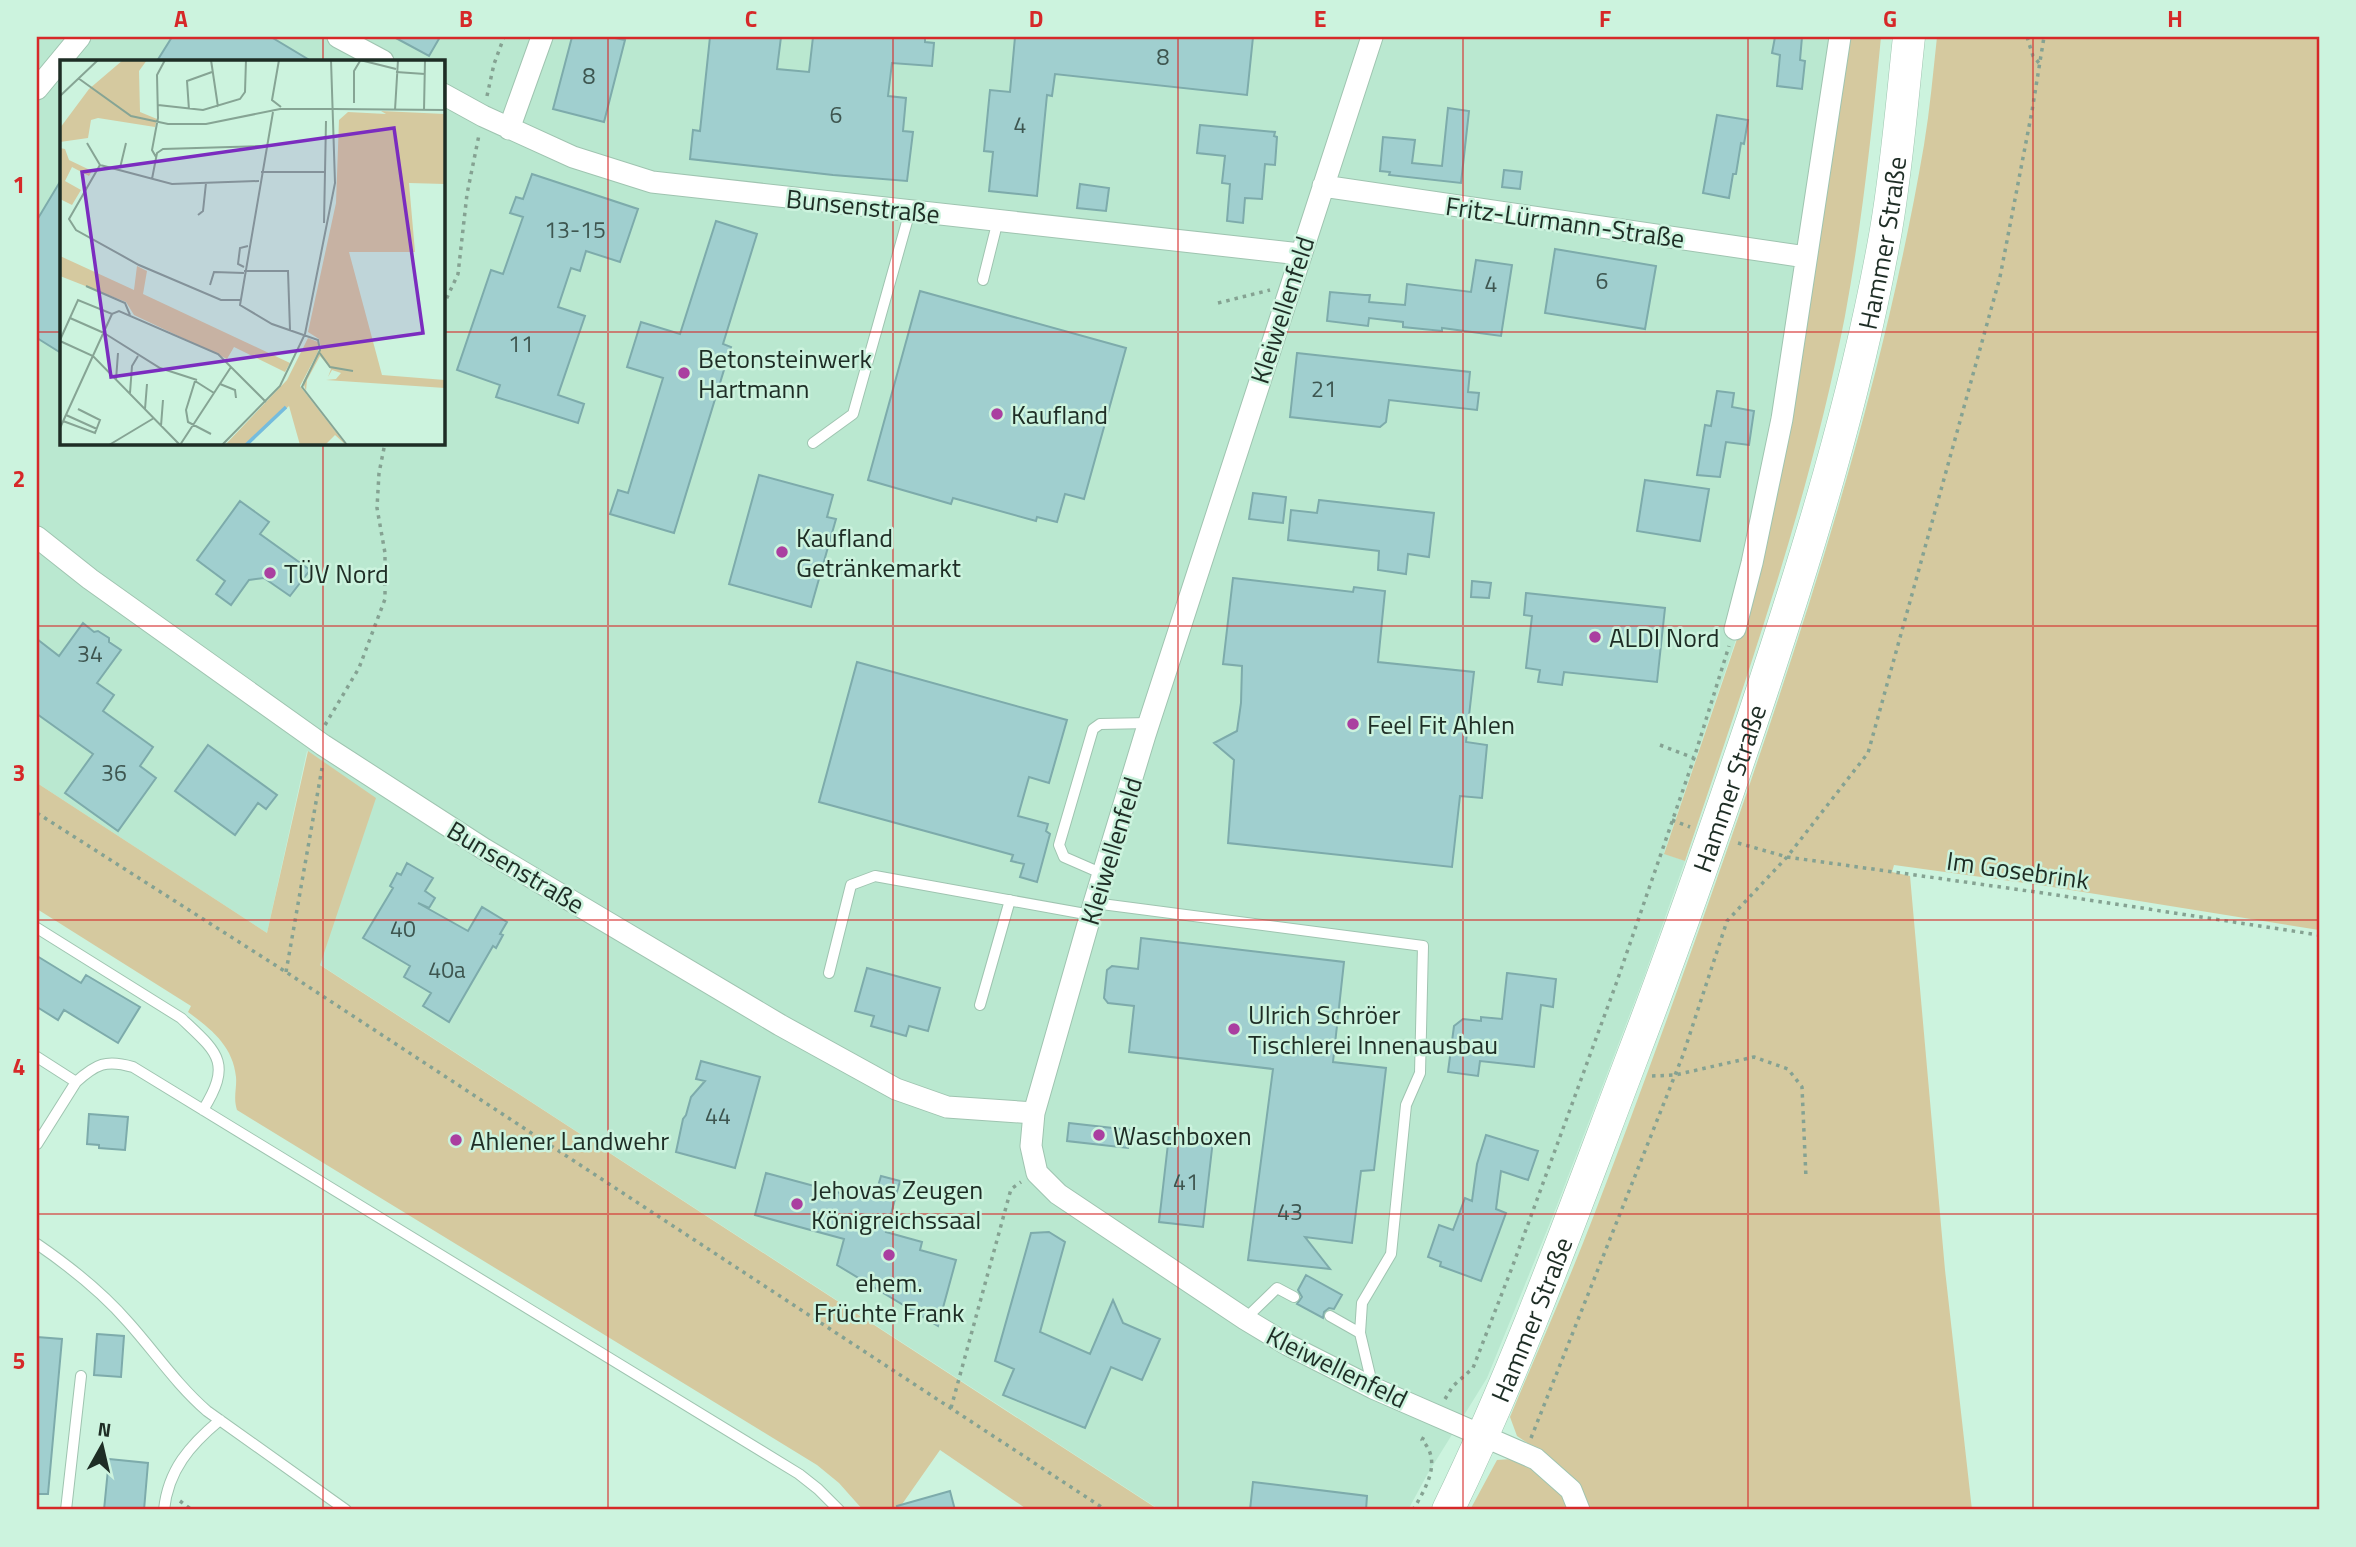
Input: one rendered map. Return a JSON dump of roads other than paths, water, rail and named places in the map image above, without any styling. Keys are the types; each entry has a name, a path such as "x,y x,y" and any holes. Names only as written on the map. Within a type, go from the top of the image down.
{"main road":[{"name":"Hammer Straße","path":"1448,1510 1484,1435 1565,1236 1713,836 1783,626 1825,487 1861,349 1888,217 1909,37"}],"street":[{"path":"61,60 80,37"},
{"path":"338,37 381,60"},
{"path":"509,128 542,37"},
{"name":"Kleiwellenfeld","path":"1371,37 1149,723 1034,1113 1031,1146 1037,1173 1058,1195 1288,1345 1373,1388 1525,1453 1571,1490 1579,1510"},
{"path":"1735,629 1769,487 1840,37"},
{"path":"37,89 60,61"},
{"name":"Bunsenstraße","path":"444,95 483,116 573,157 652,182 1300,254"},
{"name":"Fritz-Lürmann-Straße","path":"1323,186 1806,257"},
{"name":"Bunsenstraße","path":"37,537 90,579 323,745 484,849 780,1025 896,1089 947,1107 1034,1113"}],"lane":[{"path":"813,443 853,414 910,211"},
{"path":"982,280 998,220"},
{"path":"1103,874 1064,857 1059,845 1093,729 1100,724 1149,723"},
{"path":"829,973 851,885 875,876 1010,900 1423,946 1420,1073 1406,1105 1391,1254 1362,1303 1360,1333 1373,1388"},
{"path":"980,1004 1010,900"},
{"path":"37,928 181,1018 201,1037 217,1055 220,1073 215,1091 204,1110"},
{"path":"37,1057 76,1082"},
{"path":"37,1144 76,1082 92,1068 116,1062 133,1067 799,1474 839,1510"},
{"path":"37,1244 95,1290 128,1321 188,1394 346,1510"},
{"path":"1245,1319 1277,1288 1294,1297"},
{"path":"1330,1316 1360,1333"},
{"path":"66,1510 81,1376"},
{"path":"164,1510 166,1489 184,1457 194,1443 220,1420"}],"place":[{"name":"Betonsteinwerk Hartmann","path":"684,373"},
{"name":"Kaufland","path":"997,414"},
{"name":"Kaufland Getränkemarkt","path":"782,552"},
{"name":"TÜV Nord","path":"270,573"},
{"name":"ALDI Nord","path":"1595,637"},
{"name":"Feel Fit Ahlen","path":"1353,724"},
{"name":"Ulrich Schröer Tischlerei Innenausbau","path":"1234,1029"},
{"name":"Waschboxen","path":"1099,1135"},
{"name":"Ahlener Landwehr","path":"456,1140"},
{"name":"Jehovas Zeugen Königreichssaal","path":"797,1204"},
{"name":"ehem. Früchte Frank","path":"889,1255"}]}
